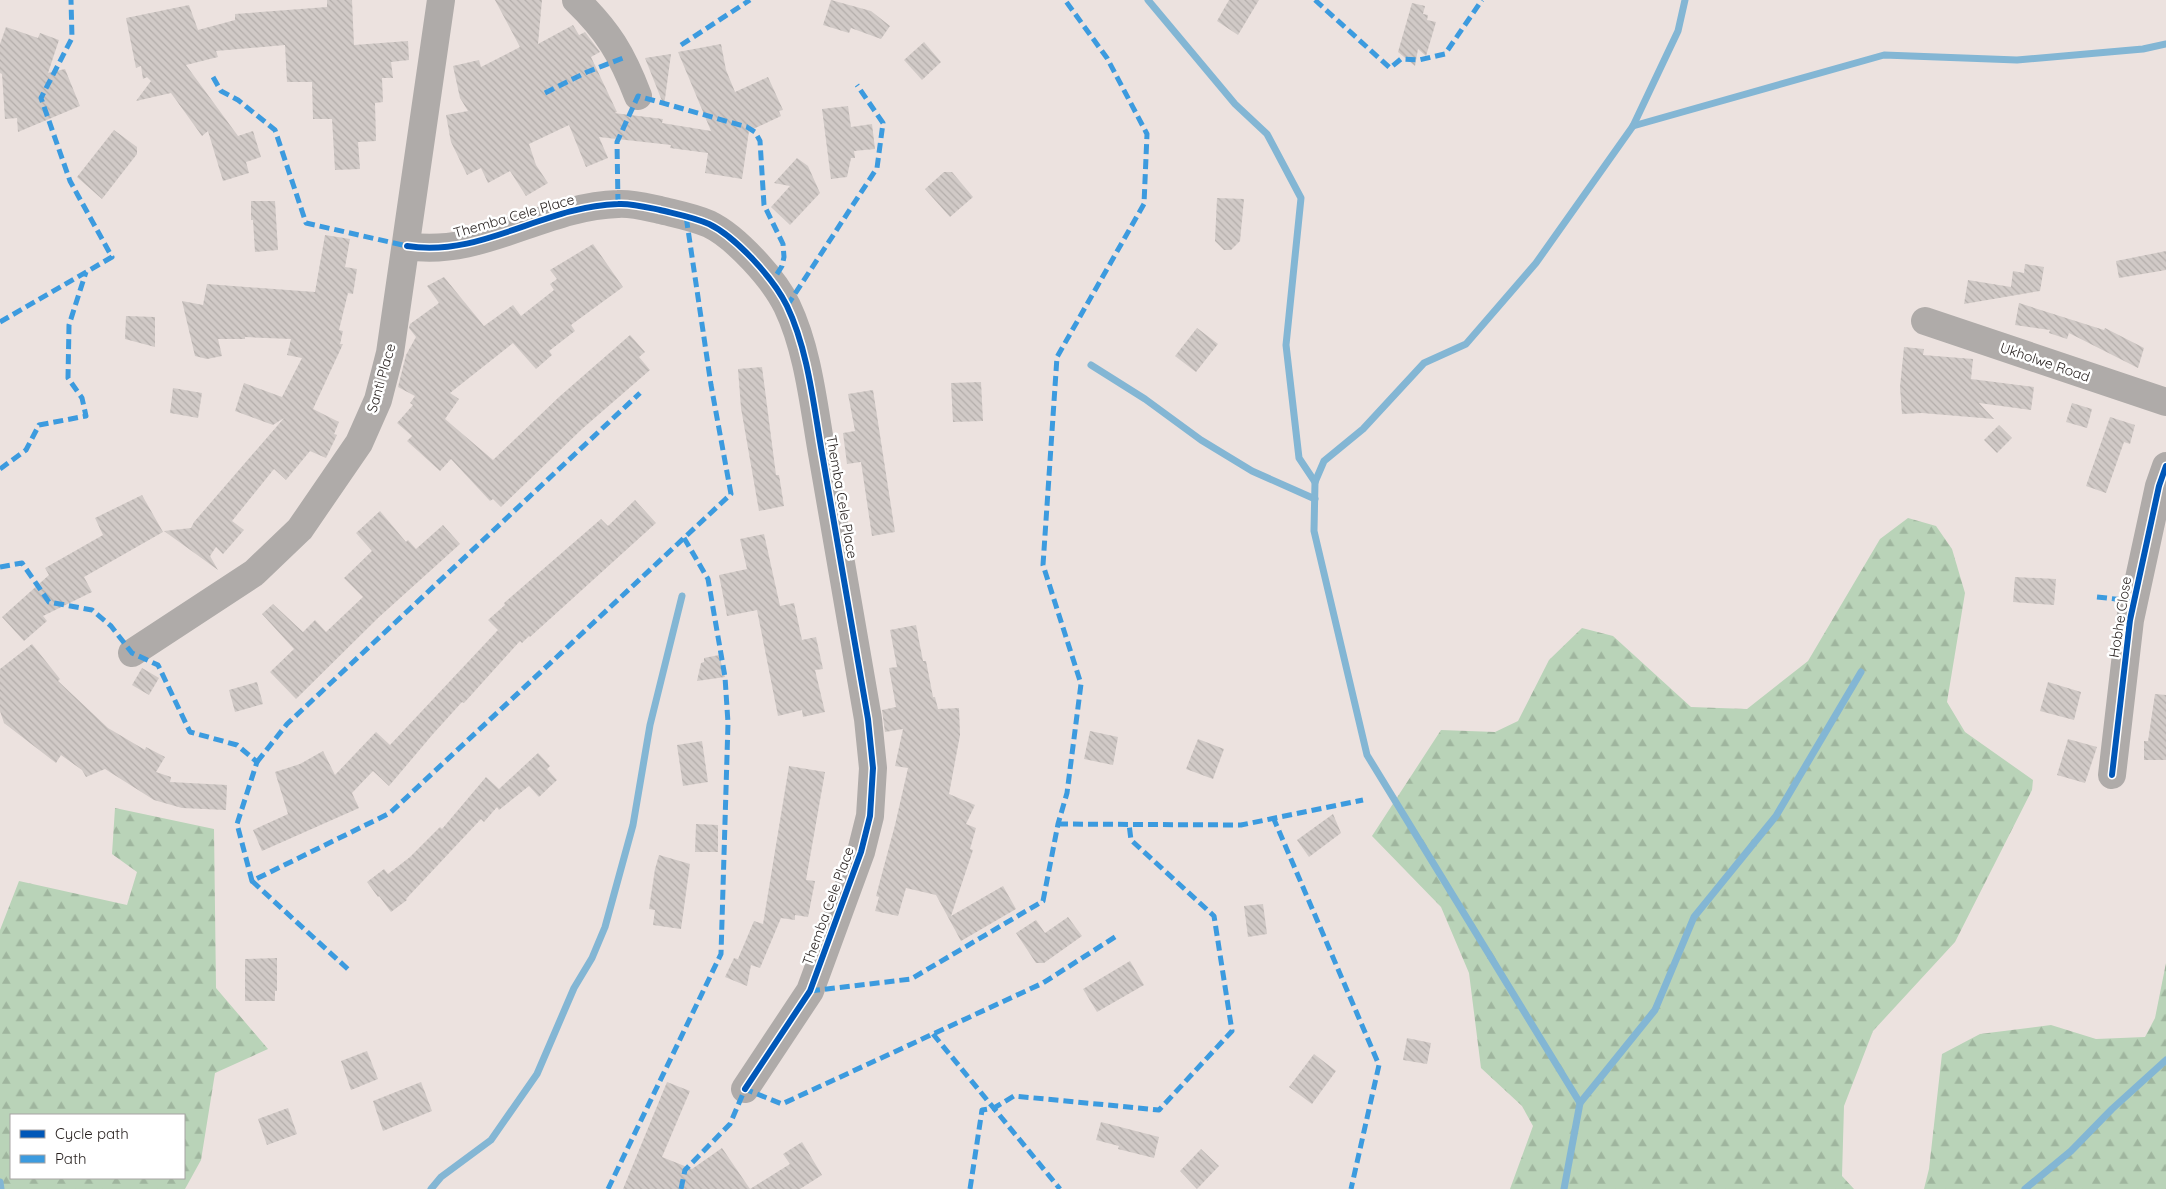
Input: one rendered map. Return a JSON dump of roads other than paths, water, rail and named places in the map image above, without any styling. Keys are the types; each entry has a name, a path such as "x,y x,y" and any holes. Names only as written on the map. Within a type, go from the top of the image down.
{"street":[{"name":"Santi Place","path":"132,654 254,573 300,528 359,443 378,400 390,353 442,0"},
{"path":"576,0 608,34 623,58 638,96"},
{"name":"Themba Cele Place","path":"407,246 426,249 470,244 575,210 618,204 644,207 702,222 726,236 751,258 772,282 787,306 800,338 815,411 868,719 872,778 870,816 861,852 810,991 745,1089"},
{"name":"Ukholwe Road","path":"1925,321 2166,402"},
{"name":"Hobhe Close","path":"2112,774 2130,620 2159,486 2166,466"}],"waterway":[{"path":"1148,0 1235,104 1267,134 1301,198 1286,345 1299,458 1315,482"},
{"path":"1564,1189 1580,1103 1367,755 1314,531 1315,482 1324,461 1363,429 1424,363 1466,344 1536,263 1633,126 1678,31 1685,0"},
{"path":"1633,126 1884,55 2017,60 2143,49 2166,44"},
{"path":"1091,365 1145,399 1201,440 1252,471 1315,499"},
{"path":"431,1189 441,1177 491,1140 537,1074 574,988 592,958 605,927 633,825 650,725 682,596"},
{"path":"1580,1103 1655,1010 1694,917 1776,816 1861,672"},
{"path":"2025,1189 2071,1151 2112,1109 2166,1060"},
{"path":"0,1182 1,1189"}]}
